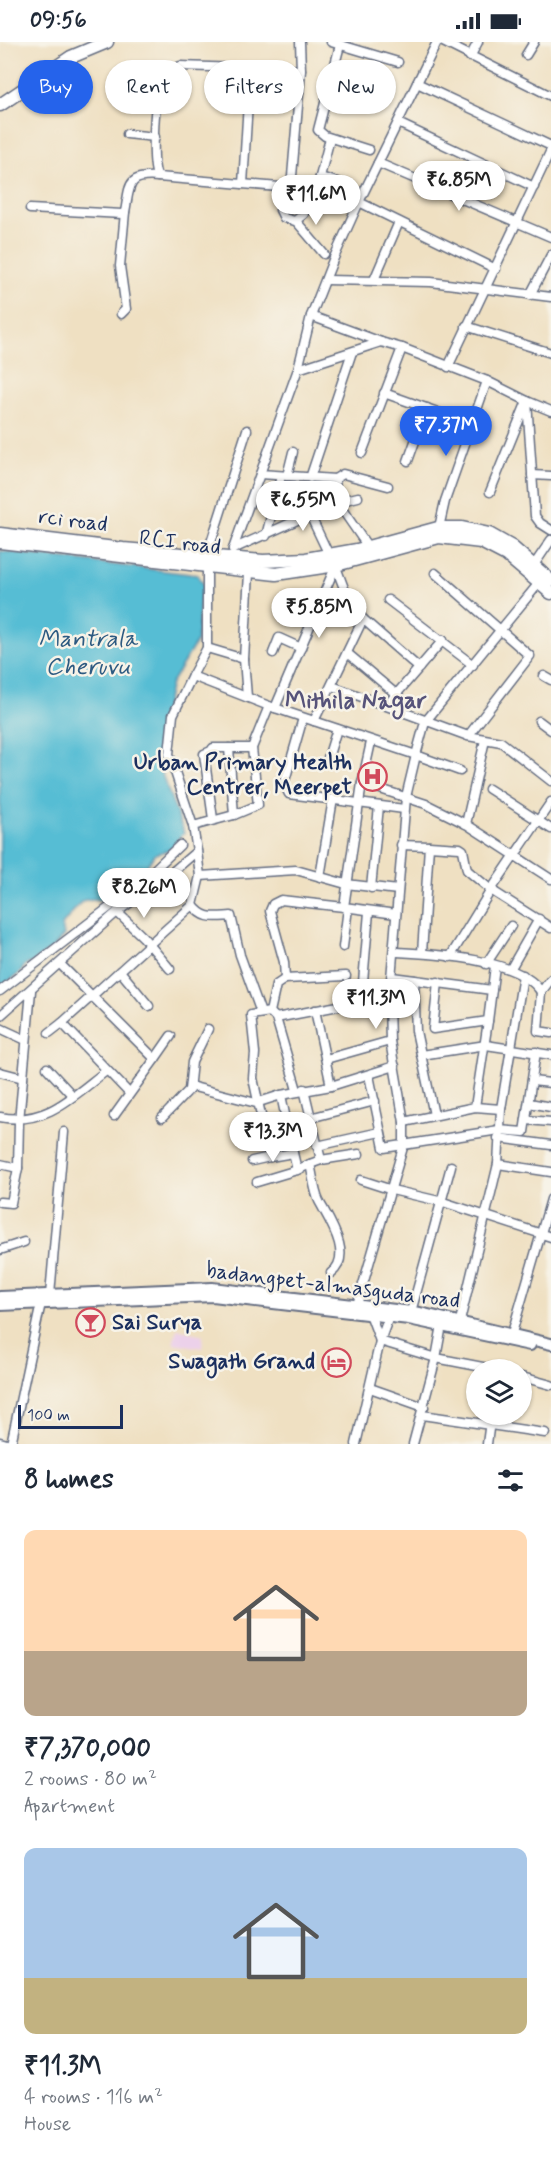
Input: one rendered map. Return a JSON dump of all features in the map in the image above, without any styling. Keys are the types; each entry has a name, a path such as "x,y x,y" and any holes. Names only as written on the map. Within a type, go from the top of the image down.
{"main road":[{"path":"0,105 71,57 107,42"},
{"name":"rci road","path":"0,534 207,562 333,562 368,547 462,528 489,534 512,547 534,565 545,582"},
{"name":"RCI road","path":"0,542 207,562 249,573 276,574 333,562 438,533 481,542 506,555 545,582 551,593"}],"street":[{"path":"300,42 301,60"},
{"path":"368,53 370,42"},
{"path":"358,497 337,502 233,549 298,369 311,316 359,202 437,42"},
{"path":"443,42 551,96"},
{"path":"470,57 478,42"},
{"path":"526,55 534,42"},
{"path":"369,150 330,138 318,130 336,43 398,62"},
{"path":"158,177 155,173 155,137 158,98 180,66 204,67"},
{"path":"417,83 551,148 518,223 448,367"},
{"path":"243,184 247,114"},
{"path":"297,114 290,192 280,206 281,214 287,220 296,221 312,204 330,138"},
{"path":"398,123 534,187"},
{"path":"127,134 155,137"},
{"path":"378,163 551,237"},
{"path":"120,314 126,309 120,266 125,212 129,186 134,180 145,176 158,177 243,184 290,192 301,199 305,210"},
{"path":"320,177 347,185"},
{"path":"359,202 496,269"},
{"path":"30,209 117,215 125,212"},
{"path":"296,221 324,254"},
{"path":"374,280 399,222"},
{"path":"530,295 551,255"},
{"path":"326,280 431,282 551,297"},
{"path":"311,316 487,381 551,411"},
{"path":"466,326 551,354"},
{"path":"298,369 381,342"},
{"path":"362,453 402,348"},
{"path":"310,478 352,352"},
{"path":"438,533 471,424 487,381"},
{"path":"384,393 471,424"},
{"path":"527,400 535,516 540,523 551,530"},
{"path":"490,492 527,400"},
{"path":"408,461 427,408"},
{"path":"49,1033 150,946 193,905 200,876 193,826 169,754 173,715 207,648 207,562 247,430"},
{"path":"266,536 293,452"},
{"path":"260,474 335,479 343,474 388,486"},
{"path":"532,475 551,476"},
{"path":"335,479 337,502 368,547"},
{"path":"311,513 348,599 363,619 419,668"},
{"path":"534,565 551,540"},
{"path":"193,826 234,815 258,805 252,748 301,648 333,562"},
{"path":"247,697 244,659 249,573"},
{"path":"435,573 530,656 468,736"},
{"path":"357,1305 404,1144 404,1122 390,1041 390,1003 404,809 416,755 425,722 501,630 545,582"},
{"path":"388,600 473,665"},
{"path":"314,721 363,619"},
{"path":"273,653 279,638 301,648"},
{"path":"387,705 443,640"},
{"path":"207,648 244,659"},
{"path":"347,653 396,694"},
{"path":"192,676 303,718 460,771"},
{"path":"332,686 387,705 425,722 468,736 501,742 551,781"},
{"path":"303,718 285,784 289,794 404,809"},
{"path":"539,721 551,730"},
{"path":"327,761 337,729"},
{"path":"466,824 485,740"},
{"path":"343,947 346,884 371,742"},
{"path":"213,819 204,754 213,748 252,748"},
{"path":"229,748 234,815"},
{"path":"363,783 406,797 466,824 551,879"},
{"path":"489,789 551,829"},
{"path":"320,877 333,799"},
{"path":"450,957 514,854 551,802"},
{"path":"371,888 380,806"},
{"path":"0,992 121,899 180,845"},
{"path":"401,845 464,850 467,870 491,890 551,928"},
{"path":"422,954 429,846"},
{"path":"0,1016 31,991 117,912 170,874 197,851"},
{"path":"200,876 296,870 346,884 398,890"},
{"path":"285,979 284,962 270,911 273,904 279,900 300,900 369,912 396,914"},
{"path":"193,905 200,915 231,916 240,955 269,1014 301,1089 321,1160"},
{"path":"117,912 170,969"},
{"path":"364,1001 363,982 369,912"},
{"path":"511,968 539,919"},
{"path":"475,1107 486,1045 492,990 491,965 511,926"},
{"path":"395,952 450,957 511,968 536,983 541,992"},
{"path":"60,964 155,1059"},
{"path":"120,971 149,1006"},
{"path":"460,1321 498,1164 501,1109 513,1049 523,975"},
{"path":"269,1014 276,985 285,979 346,976"},
{"path":"392,977 492,990"},
{"path":"551,979 541,992 538,1031 551,1033"},
{"path":"414,980 416,1031 434,1115"},
{"path":"433,1029 438,982"},
{"path":"0,1202 11,1203 18,1168 19,1121 31,991"},
{"path":"270,1157 253,1078 255,1053 251,1015 315,1010 364,1001 390,1003"},
{"path":"315,1010 331,1086"},
{"path":"416,1031 488,1021"},
{"path":"62,1023 129,1093"},
{"path":"0,1028 26,1040"},
{"path":"162,1118 190,1086 192,1062 208,1029"},
{"path":"114,1116 171,1035"},
{"path":"326,1059 390,1041"},
{"path":"421,1055 486,1045 551,1055"},
{"path":"369,1075 384,1148 524,1132 536,1052"},
{"path":"190,1086 258,1102 301,1089 331,1086 395,1066"},
{"path":"47,1068 73,1096"},
{"path":"0,1117 19,1121 43,1116 106,1071"},
{"path":"0,1072 23,1078"},
{"path":"532,1080 551,1083"},
{"path":"281,1095 297,1170"},
{"path":"310,1118 375,1101"},
{"path":"529,1103 551,1107"},
{"path":"404,1122 475,1107 501,1109"},
{"path":"526,1120 551,1122"},
{"path":"50,1295 64,1132"},
{"path":"317,1146 380,1132"},
{"path":"499,1134 551,1145"},
{"path":"252,1161 293,1153"},
{"path":"257,1182 321,1160 359,1154"},
{"path":"0,1164 18,1168"},
{"path":"310,1164 319,1201 331,1219 341,1257 338,1268 331,1273"},
{"path":"498,1164 551,1172"},
{"path":"411,1312 451,1166"},
{"path":"361,1180 443,1202 551,1237"},
{"path":"512,1333 551,1199"},
{"path":"0,1250 24,1242"},
{"name":"badangpet-almasguda road","path":"3,1301 50,1295 212,1288 357,1305 369,1310"},
{"name":"badangpet-almasguda road","path":"3,1301 41,1303 213,1296 391,1313 551,1350"},
{"path":"0,1442 9,1444 41,1303"},
{"path":"369,1310 380,1341"},
{"name":"badangpet-almasguda road","path":"391,1313 411,1312 460,1321 551,1344"},
{"path":"356,1444 380,1341 391,1313"},
{"path":"412,1444 423,1411 442,1325"},
{"path":"380,1341 436,1358 466,1363"},
{"path":"532,1380 551,1385"},
{"path":"370,1388 423,1411 490,1426 545,1433"},
{"path":"487,1444 490,1426"}],"shaded area":[{"path":"177,1329 203,1335 202,1348 173,1343"}],"water":[{"name":"Mantrala Cheruvu","path":"0,551 198,575 204,585 200,599 197,641 171,683 158,738 159,766 184,833 171,848 155,854 142,873 109,901 92,899 82,901 62,925 64,935 54,947 32,963 25,965 20,973 0,987"}],"place":[{"name":"Urban Primary Health Centrer, Meerpet","path":"373,776"},
{"name":"Sai Surya","path":"91,1323"},
{"name":"Swagath Grand","path":"336,1362"}],"district":[{"name":"Mithila Nagar","path":"356,701"}]}
